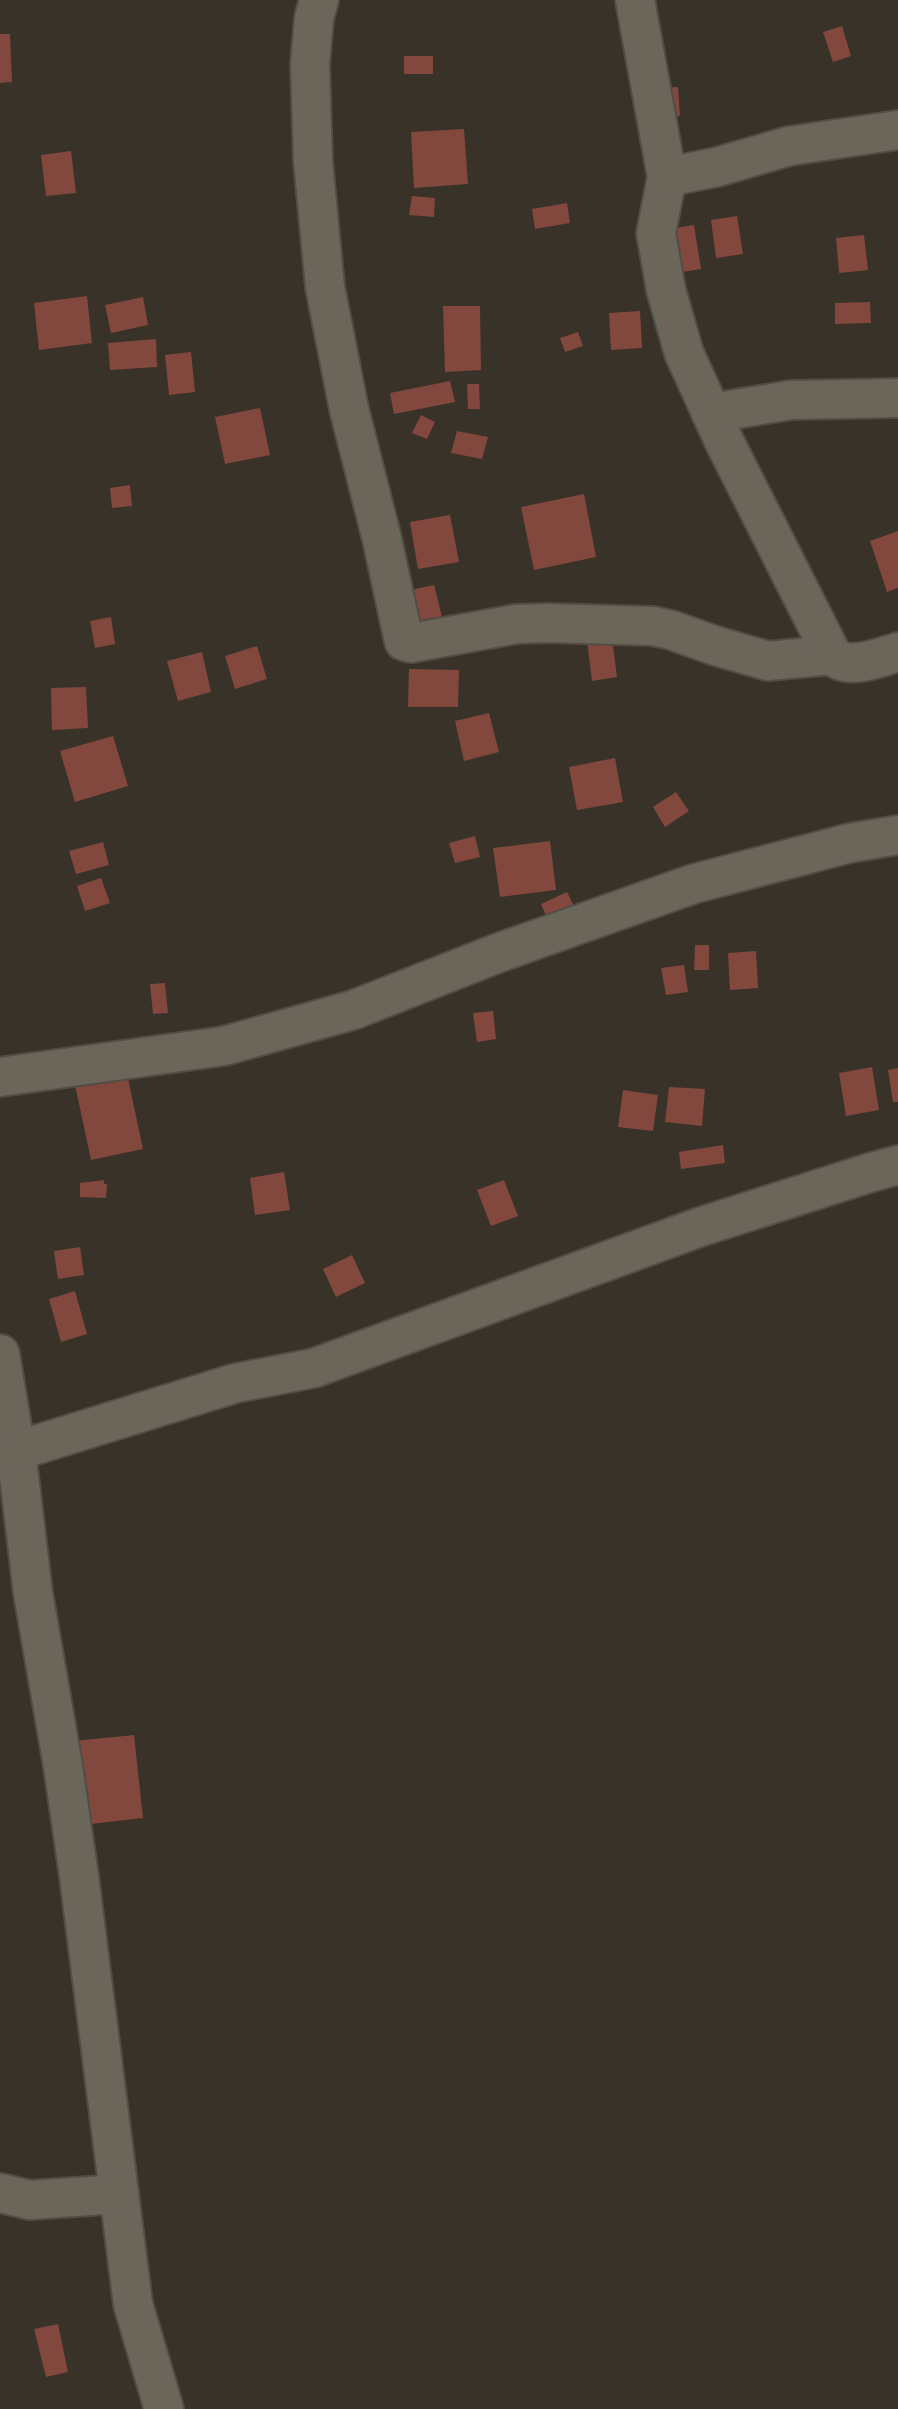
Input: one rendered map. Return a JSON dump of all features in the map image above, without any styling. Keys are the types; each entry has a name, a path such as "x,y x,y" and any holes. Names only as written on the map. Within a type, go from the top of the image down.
{"street":[{"path":"319,0 314,18 310,64 313,161 325,287 349,409 382,539 404,641 411,643 496,627 548,623 653,626 768,661 832,655"},
{"path":"635,0 667,177 656,233 666,290 684,353 711,414 832,655 838,661 851,663 898,652"},
{"path":"667,177 717,167 789,145 898,130"},
{"path":"711,414 791,400 898,398"},
{"path":"0,1077 224,1046 353,1010 498,953 693,884 850,844 898,835"},
{"path":"16,1451 236,1383 314,1368 700,1227 872,1171 898,1166"},
{"path":"0,1354 16,1451 33,1593 63,1766 90,1958 133,2304 163,2409"},
{"path":"0,2193 30,2200 118,2194"}],"building":[{"path":"842,26 851,56 833,62 823,32"},
{"path":"0,34 10,34 12,82 0,83"},
{"path":"404,56 433,56 433,74 404,74"},
{"path":"678,87 680,116 661,117 659,88"},
{"path":"464,129 468,184 414,188 411,132"},
{"path":"71,151 76,193 46,196 41,155"},
{"path":"412,196 435,198 434,217 409,215"},
{"path":"567,203 570,223 535,229 532,209"},
{"path":"737,216 743,254 716,258 711,220"},
{"path":"694,225 701,269 669,274 662,230"},
{"path":"864,235 868,270 839,273 836,238"},
{"path":"87,296 92,343 39,350 34,303"},
{"path":"143,297 148,325 111,333 105,305"},
{"path":"870,302 871,323 835,324 835,303"},
{"path":"443,306 480,306 481,370 445,372"},
{"path":"640,311 642,348 611,350 609,313"},
{"path":"578,332 583,346 565,352 560,338"},
{"path":"156,339 157,367 110,370 108,343"},
{"path":"191,352 195,392 169,395 165,355"},
{"path":"450,381 455,402 394,414 390,393"},
{"path":"467,384 479,384 480,409 468,409"},
{"path":"260,408 270,455 225,464 215,417"},
{"path":"421,415 435,422 427,439 412,433"},
{"path":"457,431 488,437 482,459 451,453"},
{"path":"130,485 132,506 112,508 110,488"},
{"path":"584,494 596,557 534,570 521,507"},
{"path":"450,515 459,562 418,569 410,522"},
{"path":"898,531 898,588 887,592 870,541"},
{"path":"434,585 443,621 406,630 397,593"},
{"path":"111,617 115,644 95,648 90,621"},
{"path":"612,638 617,677 592,681 587,641"},
{"path":"257,646 267,679 235,689 225,656"},
{"path":"202,652 211,692 178,701 167,661"},
{"path":"409,669 459,670 458,707 408,707"},
{"path":"86,687 88,728 52,730 51,688"},
{"path":"489,713 499,752 464,761 455,721"},
{"path":"113,736 128,786 75,802 60,751"},
{"path":"615,758 623,802 577,810 569,767"},
{"path":"676,792 689,811 665,827 653,807"},
{"path":"475,836 480,857 455,863 449,843"},
{"path":"550,841 556,890 500,897 493,848"},
{"path":"103,842 109,865 76,874 69,851"},
{"path":"101,878 110,903 85,911 77,886"},
{"path":"567,892 574,906 547,918 541,904"},
{"path":"695,945 709,945 709,970 694,970"},
{"path":"756,951 758,988 730,990 728,953"},
{"path":"684,965 688,992 666,995 661,968"},
{"path":"165,983 168,1013 153,1014 150,984"},
{"path":"493,1011 496,1039 477,1042 473,1013"},
{"path":"872,1067 879,1110 846,1116 839,1073"},
{"path":"898,1068 898,1102 893,1102 888,1070"},
{"path":"127,1074 143,1149 91,1160 75,1085"},
{"path":"669,1087 705,1089 702,1126 665,1122"},
{"path":"623,1090 658,1095 653,1131 618,1127"},
{"path":"723,1145 725,1163 681,1169 679,1152"},
{"path":"284,1172 290,1210 255,1215 250,1178"},
{"path":"104,1180 104,1184 107,1184 106,1198 80,1197 80,1183"},
{"path":"504,1180 518,1216 491,1226 477,1190"},
{"path":"80,1247 84,1275 58,1279 54,1251"},
{"path":"352,1255 365,1283 336,1297 323,1269"},
{"path":"75,1291 87,1334 61,1342 49,1299"},
{"path":"134,1735 143,1818 73,1826 64,1742"},
{"path":"58,2324 68,2372 46,2377 34,2329"}]}
